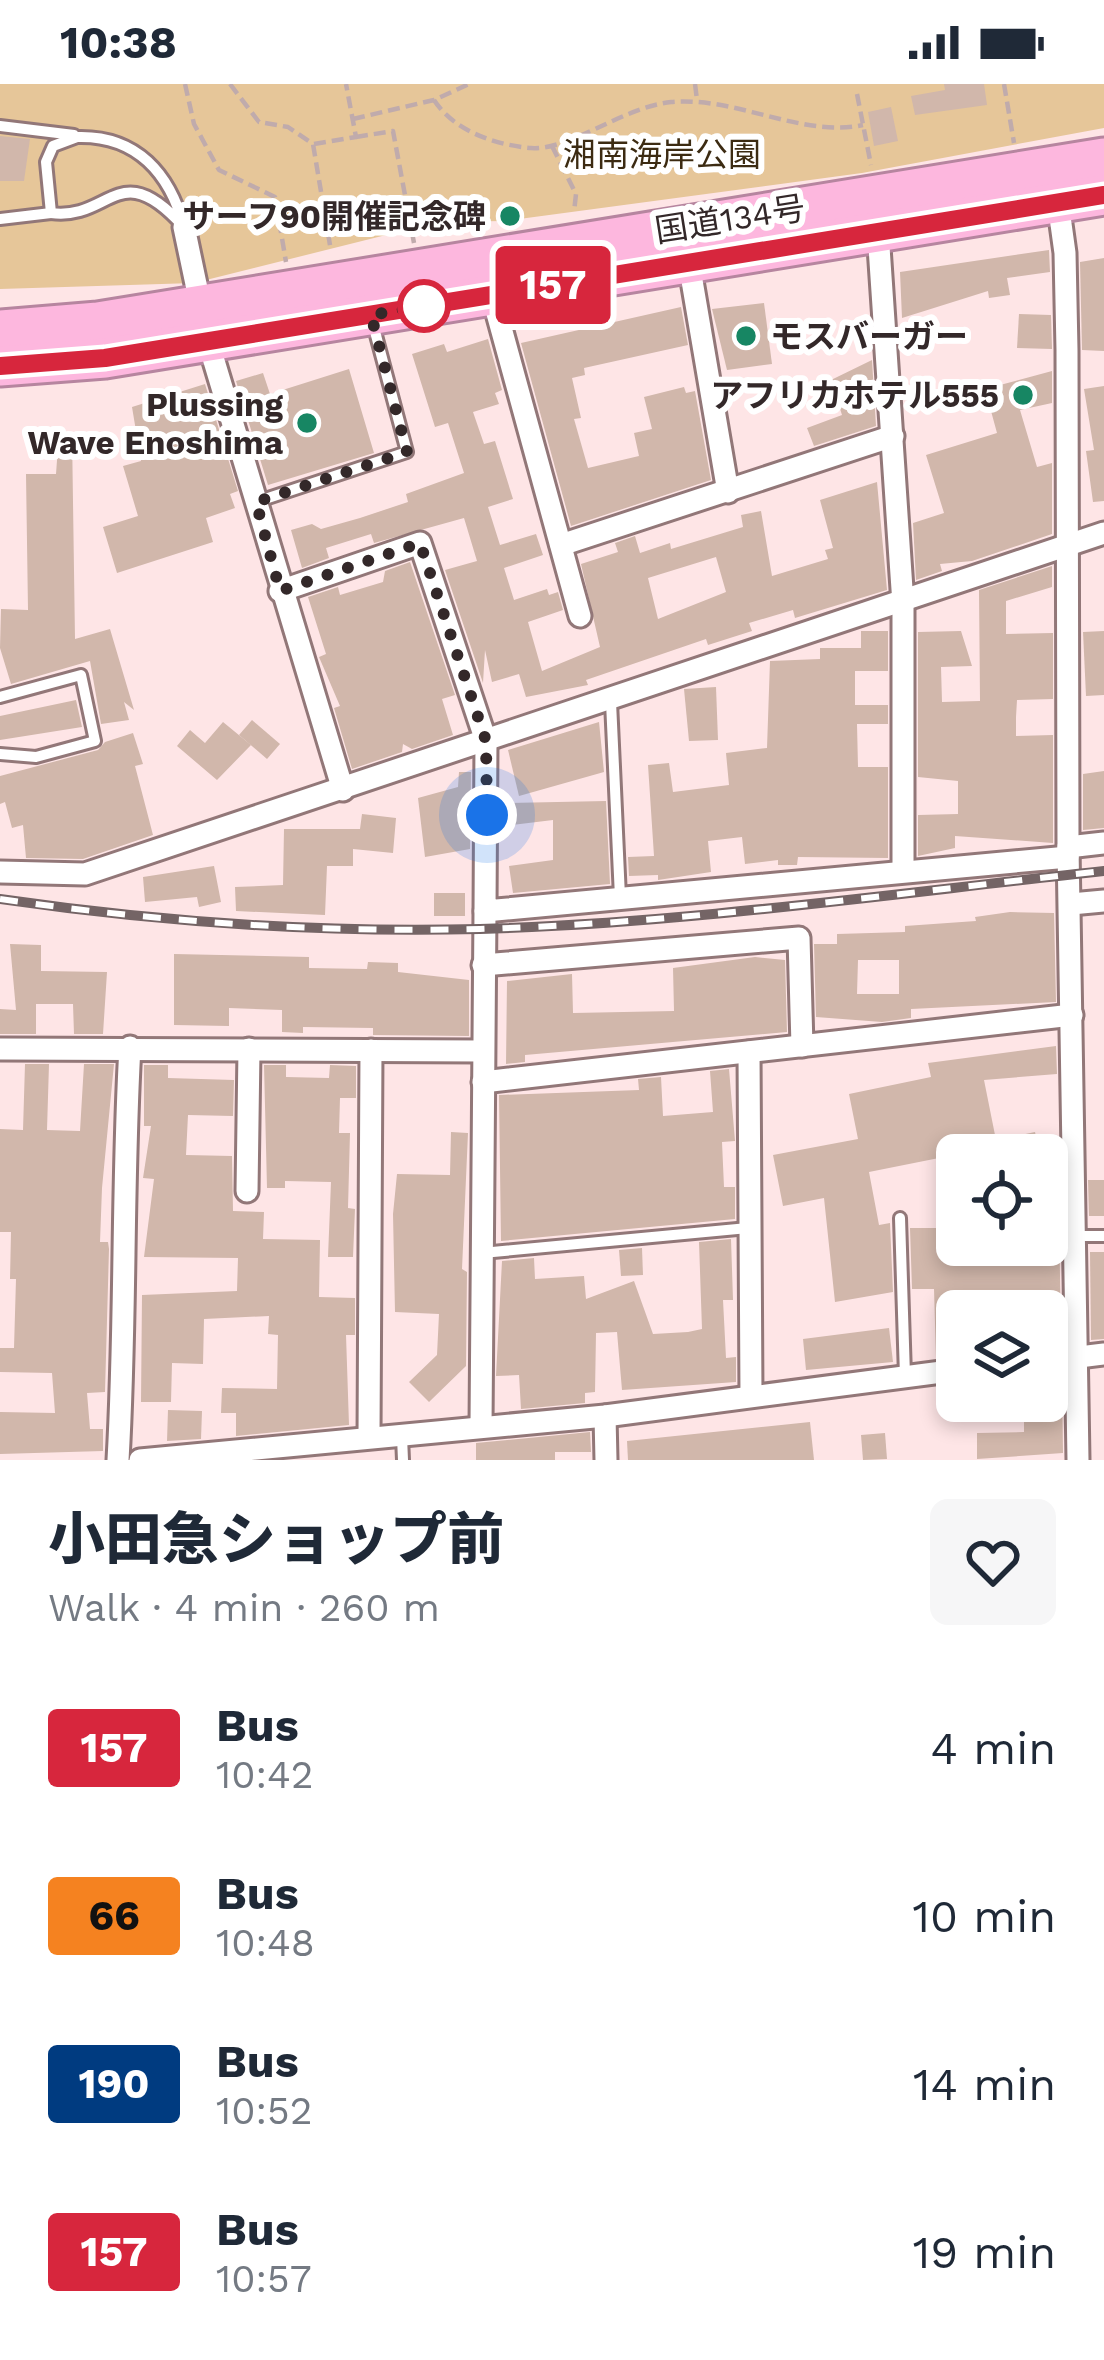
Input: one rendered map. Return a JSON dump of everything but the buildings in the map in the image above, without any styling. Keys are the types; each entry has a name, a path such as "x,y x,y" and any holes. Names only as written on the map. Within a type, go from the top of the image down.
{"highway":[{"name":"国道134号","path":"0,330 371,315 878,232 1055,184 1104,158"},
{"name":"国道134号","path":"0,366 105,358 203,324 1055,184 1104,195"}],"street":[{"path":"1055,184 1066,272 1068,852 1078,1460"},
{"path":"184,227 203,324 343,790"},
{"path":"878,232 903,604 903,870"},
{"path":"689,263 728,492"},
{"path":"492,295 580,616"},
{"path":"561,545 893,436"},
{"path":"0,872 86,874 611,702 1104,533"},
{"path":"280,591 420,543 486,741 482,1426"},
{"path":"485,911 903,870 1025,863 1104,844"},
{"path":"1071,904 1104,901"},
{"path":"483,965 799,938 802,1046"},
{"path":"483,1082 1072,1015"},
{"path":"118,1460 127,1307 121,1198 130,1047"},
{"path":"0,1049 483,1051"},
{"path":"247,1191 249,1049"},
{"path":"369,1437 371,1050"},
{"path":"749,1052 751,1395"},
{"path":"1068,1359 1104,1354"},
{"path":"140,1460 283,1453 369,1437 604,1416 936,1372"},
{"path":"604,1416 606,1460"}],"lane":[{"path":"0,126 114,140 158,168 173,189 184,227"},
{"path":"51,213 46,162 53,146 77,136"},
{"path":"0,219 73,213 119,193 139,193 155,199 184,227"},
{"path":"256,502 407,452 371,315"},
{"path":"0,697 81,675 95,741 36,757 0,754"},
{"path":"611,702 620,897"},
{"path":"900,1218 905,1376"},
{"path":"482,1253 752,1228"},
{"path":"1074,1237 1104,1236"},
{"path":"402,1433 403,1460"}],"path":[{"path":"185,84 194,124 219,170 275,197 287,266"},
{"path":"230,84 259,122 288,128 313,144 394,131 414,243"},
{"path":"346,84 356,137"},
{"path":"352,119 434,100 469,84"},
{"path":"695,84 697,100"},
{"path":"1004,84 1015,149"},
{"path":"857,94 873,173"},
{"path":"434,100 446,115 478,136 503,144 552,146 636,108 697,100 748,107 824,128 863,125"},
{"path":"313,144 332,258"},
{"path":"552,146 576,194 573,218"}],"green space":[{"name":"湘南海岸公園","path":"0,84 1104,84 1104,128 862,173 504,221 438,222 194,283 0,289"}],"railway":[{"path":"0,899 239,924 480,929 714,914 1104,871"}],"bus line":[{"name":"157","path":"0,366 105,358 1104,195"}],"place":[{"name":"サーフ90開催記念碑","path":"510,216"},
{"name":"モスバーガー","path":"746,336"},
{"name":"アフリカホテル555","path":"1023,395"},
{"name":"Plussing Wave Enoshima","path":"307,423"}],"route":[{"path":"424,306 371,315 407,452 256,502 280,591 420,543 486,741 487,815"}]}
